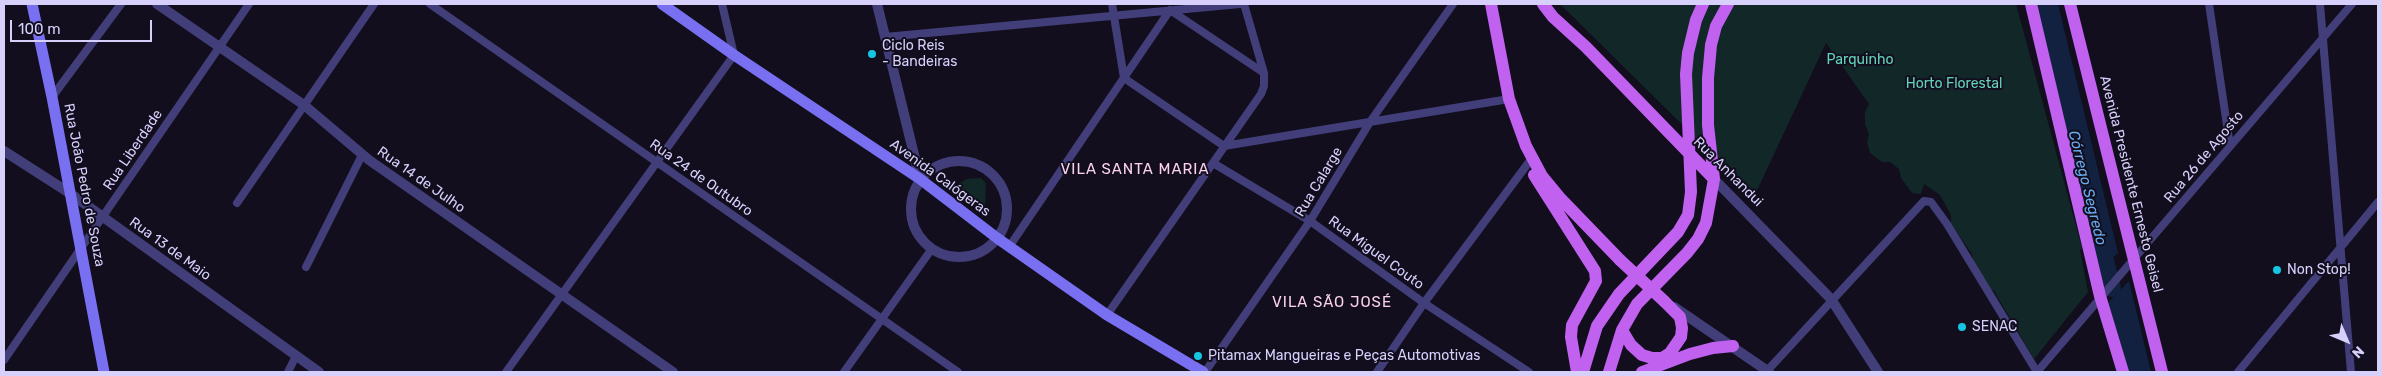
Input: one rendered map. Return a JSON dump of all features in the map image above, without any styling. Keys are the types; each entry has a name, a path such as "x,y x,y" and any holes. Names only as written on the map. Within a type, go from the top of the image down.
{"main road":[{"name":"Rua João Pedro de Souza","path":"32,4 71,194 104,372"},
{"name":"Avenida Calógeras","path":"662,4 734,55 920,179 1009,247 1107,315 1204,372"},
{"path":"1491,4 1509,99 1539,185 1595,271 1596,281 1572,325 1571,338 1577,372"},
{"name":"Rua Anhandui","path":"1543,4 1553,17 1586,47 1714,179"},
{"path":"1583,372 1597,326 1602,318 1619,294 1678,232 1688,215 1691,192 1686,67 1696,20 1703,4"},
{"path":"1609,372 1622,330 1637,304 1698,239 1706,223 1714,179 1708,125 1708,78 1711,45 1716,26 1728,4"},
{"path":"2031,4 2123,372"},
{"name":"Avenida Presidente Ernesto Geisel","path":"2070,4 2162,372"},
{"path":"1530,160 1561,199 1620,260 1680,317 1682,328 1681,337 1670,354 1662,358 1642,355 1631,345 1622,330"},
{"path":"1642,372 1690,354 1712,348 1733,346"}],"street":[{"path":"52,97 121,4"},
{"name":"Rua 14 de Julho","path":"157,4 304,105 362,155 674,372"},
{"name":"Rua Liberdade","path":"4,360 81,251 144,154 249,4"},
{"path":"237,203 374,4"},
{"name":"Rua 24 de Outubro","path":"430,4 958,372"},
{"path":"506,372 734,55 722,4"},
{"path":"877,4 920,179"},
{"path":"1112,4 1124,78 1224,146 1509,99"},
{"path":"885,37 1242,4 1264,73 1264,86 1107,315"},
{"name":"Rua Calarge","path":"1204,372 1310,221 1370,122 1453,4"},
{"path":"2209,4 2230,146"},
{"path":"2320,4 2351,372"},
{"name":"Rua 26 de Agosto","path":"2037,372 2352,4"},
{"path":"1170,10 1264,73"},
{"path":"1009,247 1170,10"},
{"name":"Rua 13 de Maio","path":"4,151 71,194 319,372"},
{"path":"306,267 362,155"},
{"path":"1377,372 1424,302 1530,160"},
{"path":"953,161 975,163 988,170 1002,188 1007,210 1005,225 997,238 987,249 974,255 959,258 945,256 931,250 920,239 911,217 912,193 920,179 931,169 953,161"},
{"name":"Rua Miguel Couto","path":"1212,164 1310,221 1525,371"},
{"name":"Rua Anhandui","path":"1714,179 1831,299 1878,372"},
{"path":"1664,301 1733,346 1767,372 1831,299 1924,201 1931,202 1947,224 2037,372"},
{"path":"2238,372 2378,202"},
{"path":"844,372 931,250"},
{"path":"288,372 296,356"}],"green space":[{"name":"Horto Florestal","path":"1560,4 2016,4 2082,248 2080,250 2088,292 2034,359 1994,291 1988,288 1975,268 1972,254 1951,224 1951,215 1940,195 1924,184 1921,194 1912,193 1901,178 1899,169 1890,162 1882,162 1870,153 1867,142 1869,134 1865,124 1865,112 1869,104 1826,43 1753,199 1709,151"},
{"path":"981,178 986,183 985,209 978,207 953,189 956,185 967,179"}],"water":[{"name":"Córrego Segredo","path":"2034,4 2058,4 2118,253 2102,267 2091,236"},
{"path":"2129,281 2151,372 2127,372 2106,305"}],"waterway":[{"name":"Córrego Segredo","path":"2100,242 2112,288"},
{"name":"Córrego Segredo","path":"2112,288 2115,299"}],"place":[{"name":"Ciclo Reis - Bandeiras","path":"872,54"},
{"name":"Non Stop!","path":"2277,270"},
{"name":"SENAC","path":"1962,327"},
{"name":"Pitamax Mangueiras e Peças Automotivas","path":"1198,356"}],"district":[{"name":"VILA SANTA MARIA","path":"1135,170"},
{"name":"VILA SÃO JOSÉ","path":"1332,303"}],"park label":[{"name":"Parquinho","path":"1860,60"}]}
